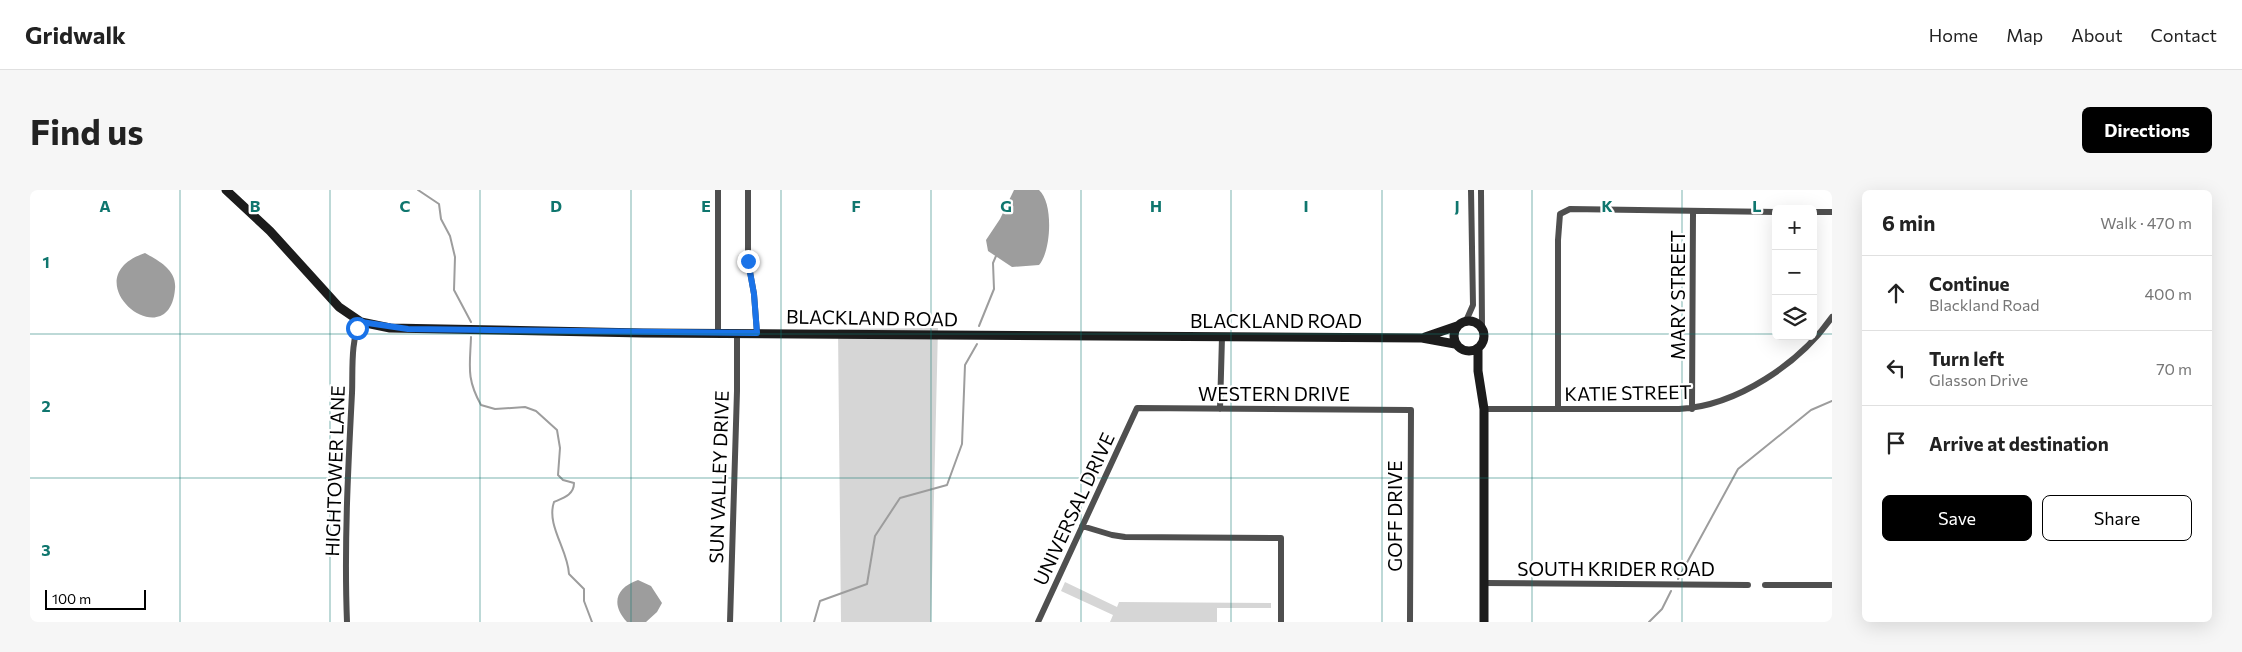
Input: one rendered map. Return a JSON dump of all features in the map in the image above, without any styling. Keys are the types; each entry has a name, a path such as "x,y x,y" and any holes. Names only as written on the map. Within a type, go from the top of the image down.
{"street":[{"name":"BLACKLAND ROAD","path":"226,190 270,231 338,306 352,318 361,322 408,329 1422,338 1455,344"},
{"path":"718,190 718,333"},
{"path":"748,190 748,261 754,294 757,333"},
{"path":"1466,321 1473,305 1472,190"},
{"path":"1481,190 1482,327 1484,337 1478,348 1478,370 1484,409 1484,622"},
{"path":"1558,409 1558,240 1560,214 1570,209 1772,212"},
{"name":"MARY STREET","path":"1692,409 1693,211"},
{"path":"1817,212 1832,212"},
{"name":"KATIE STREET","path":"1484,409 1692,409 1726,400 1750,388 1808,346 1832,317"},
{"path":"1478,370 1464,350 1455,344 1453,337 1457,326 1466,321 1474,321 1482,327"},
{"name":"HIGHTOWER LANE","path":"347,622 350,444 354,354 357,328 361,322"},
{"name":"BLACKLAND ROAD","path":"1422,338 1457,326"},
{"name":"SUN VALLEY DRIVE","path":"730,622 737,333"},
{"path":"1220,409 1222,337"},
{"path":"1464,350 1471,351 1478,348"},
{"name":"WESTERN DRIVE","path":"1137,408 1411,410"},
{"name":"UNIVERSAL DRIVE","path":"1038,622 1137,408"},
{"name":"GOFF DRIVE","path":"1410,622 1411,410"},
{"path":"1082,526 1125,537 1280,538 1281,622"},
{"name":"SOUTH KRIDER ROAD","path":"1484,583 1748,585"},
{"path":"1765,585 1832,586"}],"shaded area":[{"path":"1014,190 1039,190 1044,196 1047,205 1049,216 1048,239 1043,259 1039,265 1012,267 988,251 986,240 1000,219"},
{"path":"145,253 166,267 175,282 175,289 169,309 157,317 143,316 129,307 120,295 117,280 124,265"},
{"path":"938,328 931,622 841,622 838,329"},
{"path":"638,580 651,586 662,603 657,612 646,622 627,622 619,609 618,598 624,588"},
{"path":"1065,582 1117,607 1119,602 1271,603 1271,608 1217,608 1217,622 1110,622 1113,615 1061,591"}],"waterway":[{"path":"418,190 439,204 441,219 450,236 455,257 454,290 471,322"},
{"path":"979,326 994,289 993,263 996,256"},
{"path":"471,337 471,379 481,405 495,409 525,407 536,411 557,430 560,448 558,475 563,480 574,483 574,487 570,493 554,502 553,520 568,565 569,574 584,589 584,601 592,622"},
{"path":"814,622 820,601 867,584 875,536 900,498 947,485 962,444 965,365 977,344"},
{"path":"1678,579 1738,469 1811,410 1832,401"},
{"path":"1649,622 1662,609 1671,591"}],"route":[{"path":"357,328 361,322 390,328 408,329 674,334 757,333 754,294 748,261"}]}
